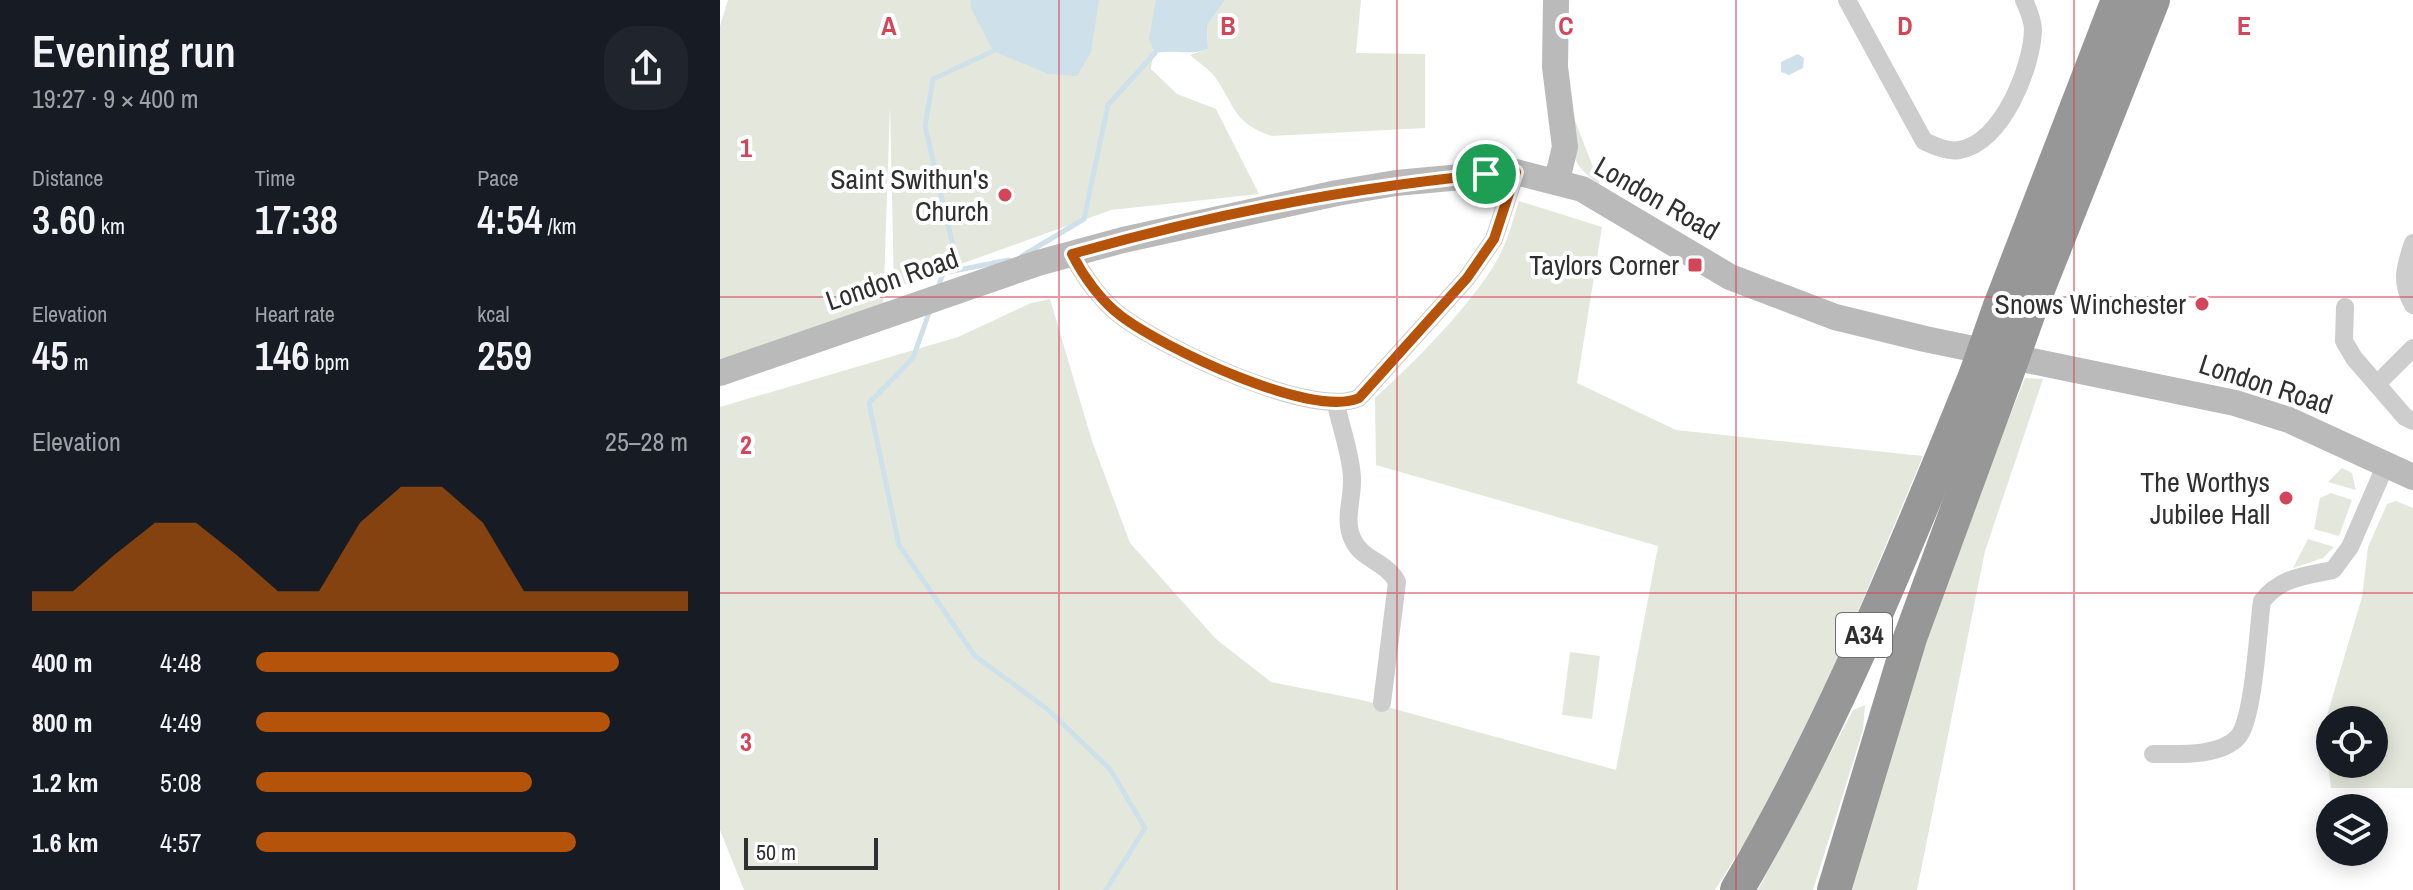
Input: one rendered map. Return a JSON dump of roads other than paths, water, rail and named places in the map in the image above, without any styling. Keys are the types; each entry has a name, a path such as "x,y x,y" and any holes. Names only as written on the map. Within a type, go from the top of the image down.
{"highway":[{"name":"A34","path":"1834,890 1990,378 2118,0"},
{"name":"A34","path":"2015,309 2153,0"},
{"name":"A34","path":"1737,890 1805,761 1909,537 1990,378"}],"main road":[{"path":"1556,0 1555,67 1565,147 1557,180"},
{"name":"London Road","path":"720,373 1072,254 1325,195 1396,183 1516,172 1557,180 1582,189 1730,277 1835,317 1925,339 2235,403 2289,420 2413,477"}],"street":[{"path":"1847,0 1924,141 1947,150 1962,150 1978,141 2007,113 2028,60 2032,38 2033,27 2024,0"},
{"path":"1072,254 1079,269 1120,316 1168,344 1275,391 1336,404 1359,398 1467,278 1494,239 1516,172"},
{"path":"2413,243 2403,270 2404,289 2413,305"},
{"path":"2345,307 2344,341 2405,417 2413,421"},
{"path":"2377,384 2413,348"},
{"path":"1336,404 1352,478 1348,517 1351,537 1359,552 1380,562 1397,582 1382,703"},
{"path":"2153,754 2205,751 2228,744 2239,736 2250,697 2262,601 2271,589 2286,579 2333,570 2350,547 2386,464"}],"waterway":[{"path":"937,290 953,246 925,126 933,79 993,51"},
{"path":"1022,256 1084,219 1108,105 1155,53"},
{"path":"943,273 1009,260"},
{"path":"930,310 913,358 869,403 899,545 975,656 1046,708 1110,769 1145,828 1106,890"}],"place":[{"name":"Saint Swithun's Church","path":"1005,195"},
{"name":"Taylors Corner","path":"1695,265"},
{"name":"Snows Winchester","path":"2202,304"},
{"name":"The Worthys Jubilee Hall","path":"2286,498"}]}
